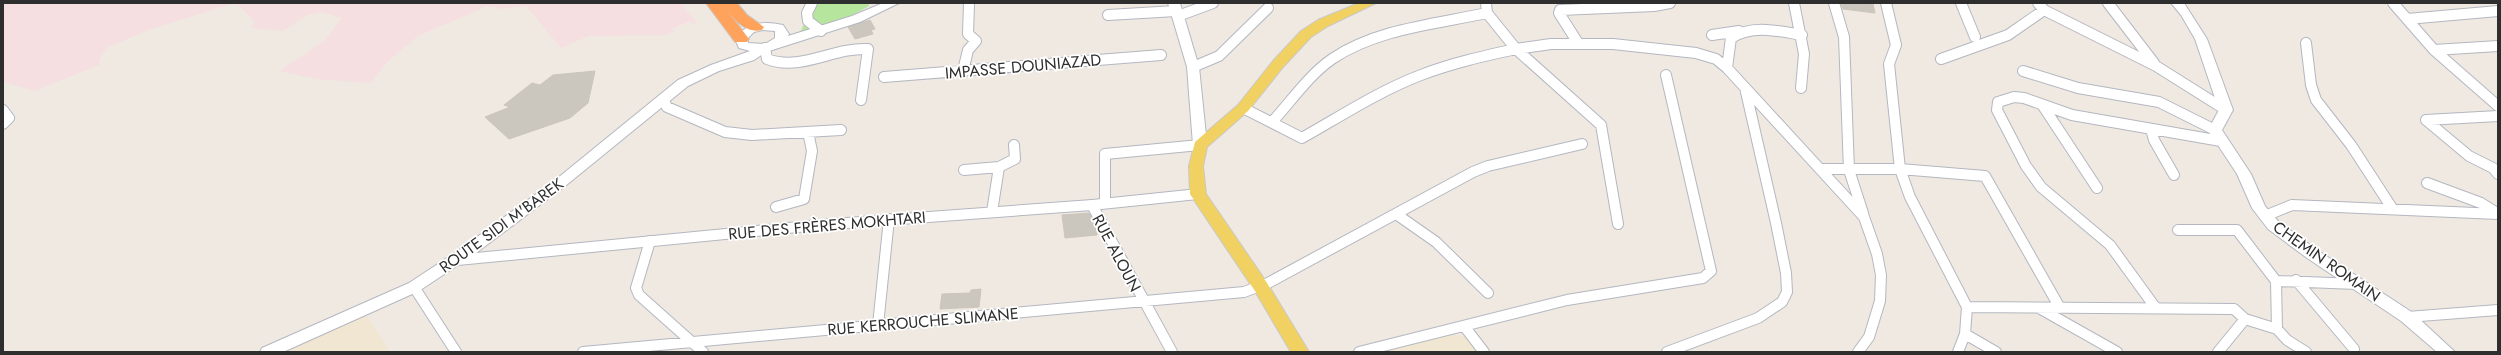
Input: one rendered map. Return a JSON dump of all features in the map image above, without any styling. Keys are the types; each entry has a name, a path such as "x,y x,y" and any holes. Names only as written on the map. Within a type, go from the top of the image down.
{"highway":[{"path":"714,3 741,40"},
{"path":"730,3 741,18 756,27"}],"main road":[{"path":"1300,352 1261,287 1197,188 1200,145 1243,108 1278,64 1306,34 1324,22 1370,3"}],"street":[{"path":"812,3 807,13 808,21 821,31"},
{"name":"ROUTE SIDI M'BAREK","path":"268,352 414,287 456,260 559,184 683,83 715,68 745,59 766,47 821,31 892,3"},
{"path":"963,71 968,50 976,42 968,34 969,3"},
{"path":"1108,15 1176,10 1213,3"},
{"path":"1486,3 1487,13 1516,49 1601,125 1618,224"},
{"path":"1578,44 1559,13 1560,10 1670,3"},
{"path":"1794,3 1802,35 1804,54 1801,88"},
{"path":"1834,3 1844,37 1849,170 1877,254 1881,275 1880,301 1869,337 1858,352"},
{"path":"1886,3 1896,45 1889,64 1900,169 1910,197 1967,307 1965,334 1958,352"},
{"path":"1961,3 1975,37"},
{"path":"2038,3 2044,10 2156,66 2226,110"},
{"path":"2108,3 2156,66"},
{"path":"2177,3 2192,19 2203,42 2226,110 2218,136"},
{"path":"2393,3 2434,50 2498,106"},
{"path":"1194,66 1219,56 1268,8"},
{"path":"1098,204 1105,154 1200,145 1194,66 1176,10"},
{"path":"1940,60 1984,46 2014,34 2044,10"},
{"path":"2407,19 2498,11"},
{"path":"1273,121 1315,74 1333,59 1375,40 1487,13"},
{"name":"ROUTE SIDI M'BAREK","path":"715,68 732,55 746,32 756,27 768,25 782,30 808,35"},
{"path":"741,40 747,47 766,47 782,37 782,30"},
{"path":"1712,34 1760,30 1802,35"},
{"path":"1727,68 1728,46 1731,38 1739,31"},
{"path":"2306,43 2311,85 2316,100 2350,145 2392,208"},
{"path":"1243,108 1273,121 1302,138 1424,74 1456,63 1516,49 1551,44 1613,44 1696,53 1716,59 1727,68 1745,90 1864,217"},
{"path":"2434,50 2498,46"},
{"path":"766,47 767,59 784,64 822,55 868,49 861,100"},
{"name":"IMPASSE DOUNIAZAD","path":"884,78 1161,55"},
{"path":"2023,71 2078,88 2159,102 2218,136"},
{"path":"1359,352 1567,300 1703,278 1711,271 1666,75"},
{"path":"1667,352 1758,318 1782,302 1787,292 1786,273 1776,223 1745,90"},
{"path":"2155,307 2110,245 2041,187 2026,166 1997,110 1998,102 2014,97 2024,98 2072,115 2151,129 2218,136"},
{"path":"663,99 668,107 725,132 752,135 842,130"},
{"path":"2043,106 2097,188"},
{"path":"3,110 9,118 3,124"},
{"path":"2498,116 2426,120 2469,156 2493,168 2498,174"},
{"path":"2151,129 2154,140 2174,175"},
{"path":"776,207 804,199 812,151 808,132"},
{"name":"CHEMIN ROMAIN","path":"2218,136 2244,174 2265,216 2273,225 2312,254 2407,317 2447,352"},
{"name":"RUE KERROUCHE SLIMANE","path":"584,352 1244,292 1261,287 1488,166 1582,144"},
{"path":"964,170 999,167 1015,159 1014,145"},
{"path":"992,212 999,167"},
{"path":"1820,169 1900,169 1985,176 2060,308"},
{"path":"2427,183 2481,203 2498,214"},
{"name":"RUE DES FRÈRES MOKHTARI","path":"456,260 889,219 1098,204 1197,188"},
{"name":"RUE ALOUN","path":"1098,204 1143,301 1172,352"},
{"path":"2265,216 2281,208 2292,205 2392,208 2498,214"},
{"path":"1396,214 1436,242 1488,293"},
{"path":"878,325 889,219"},
{"path":"2178,230 2237,230 2276,281 2277,329"},
{"path":"650,241 636,288 639,295 702,352"},
{"path":"2296,280 2354,349"},
{"path":"2276,281 2296,280 2359,284"},
{"path":"414,287 456,352"},
{"path":"1967,307 2155,307 2234,309 2245,319 2277,329 2287,340 2306,352"},
{"path":"2037,307 2117,352"},
{"path":"2407,317 2498,310"},
{"path":"2218,352 2245,319"},
{"path":"1464,326 1484,352"},
{"path":"1965,334 1996,352"}],"shaded area":[{"path":"3,3 235,3 151,29 110,46 101,56 99,65 35,91 3,82"},
{"path":"236,3 680,3 697,22 692,24 690,21 672,29 674,32 666,35 589,36 561,48 526,6 503,9 488,6 418,36 386,63 371,83 317,79 279,71 324,41 342,18 322,12 308,15 283,31 251,28 255,22"},
{"path":"366,314 390,352 279,352"},
{"path":"1446,334 1475,338 1485,352 1377,352"}],"green space":[{"path":"813,3 868,3 869,6 840,22 800,33"}],"building":[{"path":"1841,3 1873,4 1875,13 1843,9"},
{"path":"870,20 875,29 871,30 873,34 855,39 848,27"},
{"path":"595,71 588,103 570,118 509,139 485,117 510,107 504,105 532,83 540,85 553,75"},
{"path":"1089,213 1096,225 1097,235 1065,238 1062,215"},
{"path":"981,289 979,307 940,309 942,294 970,293 971,290"}]}
